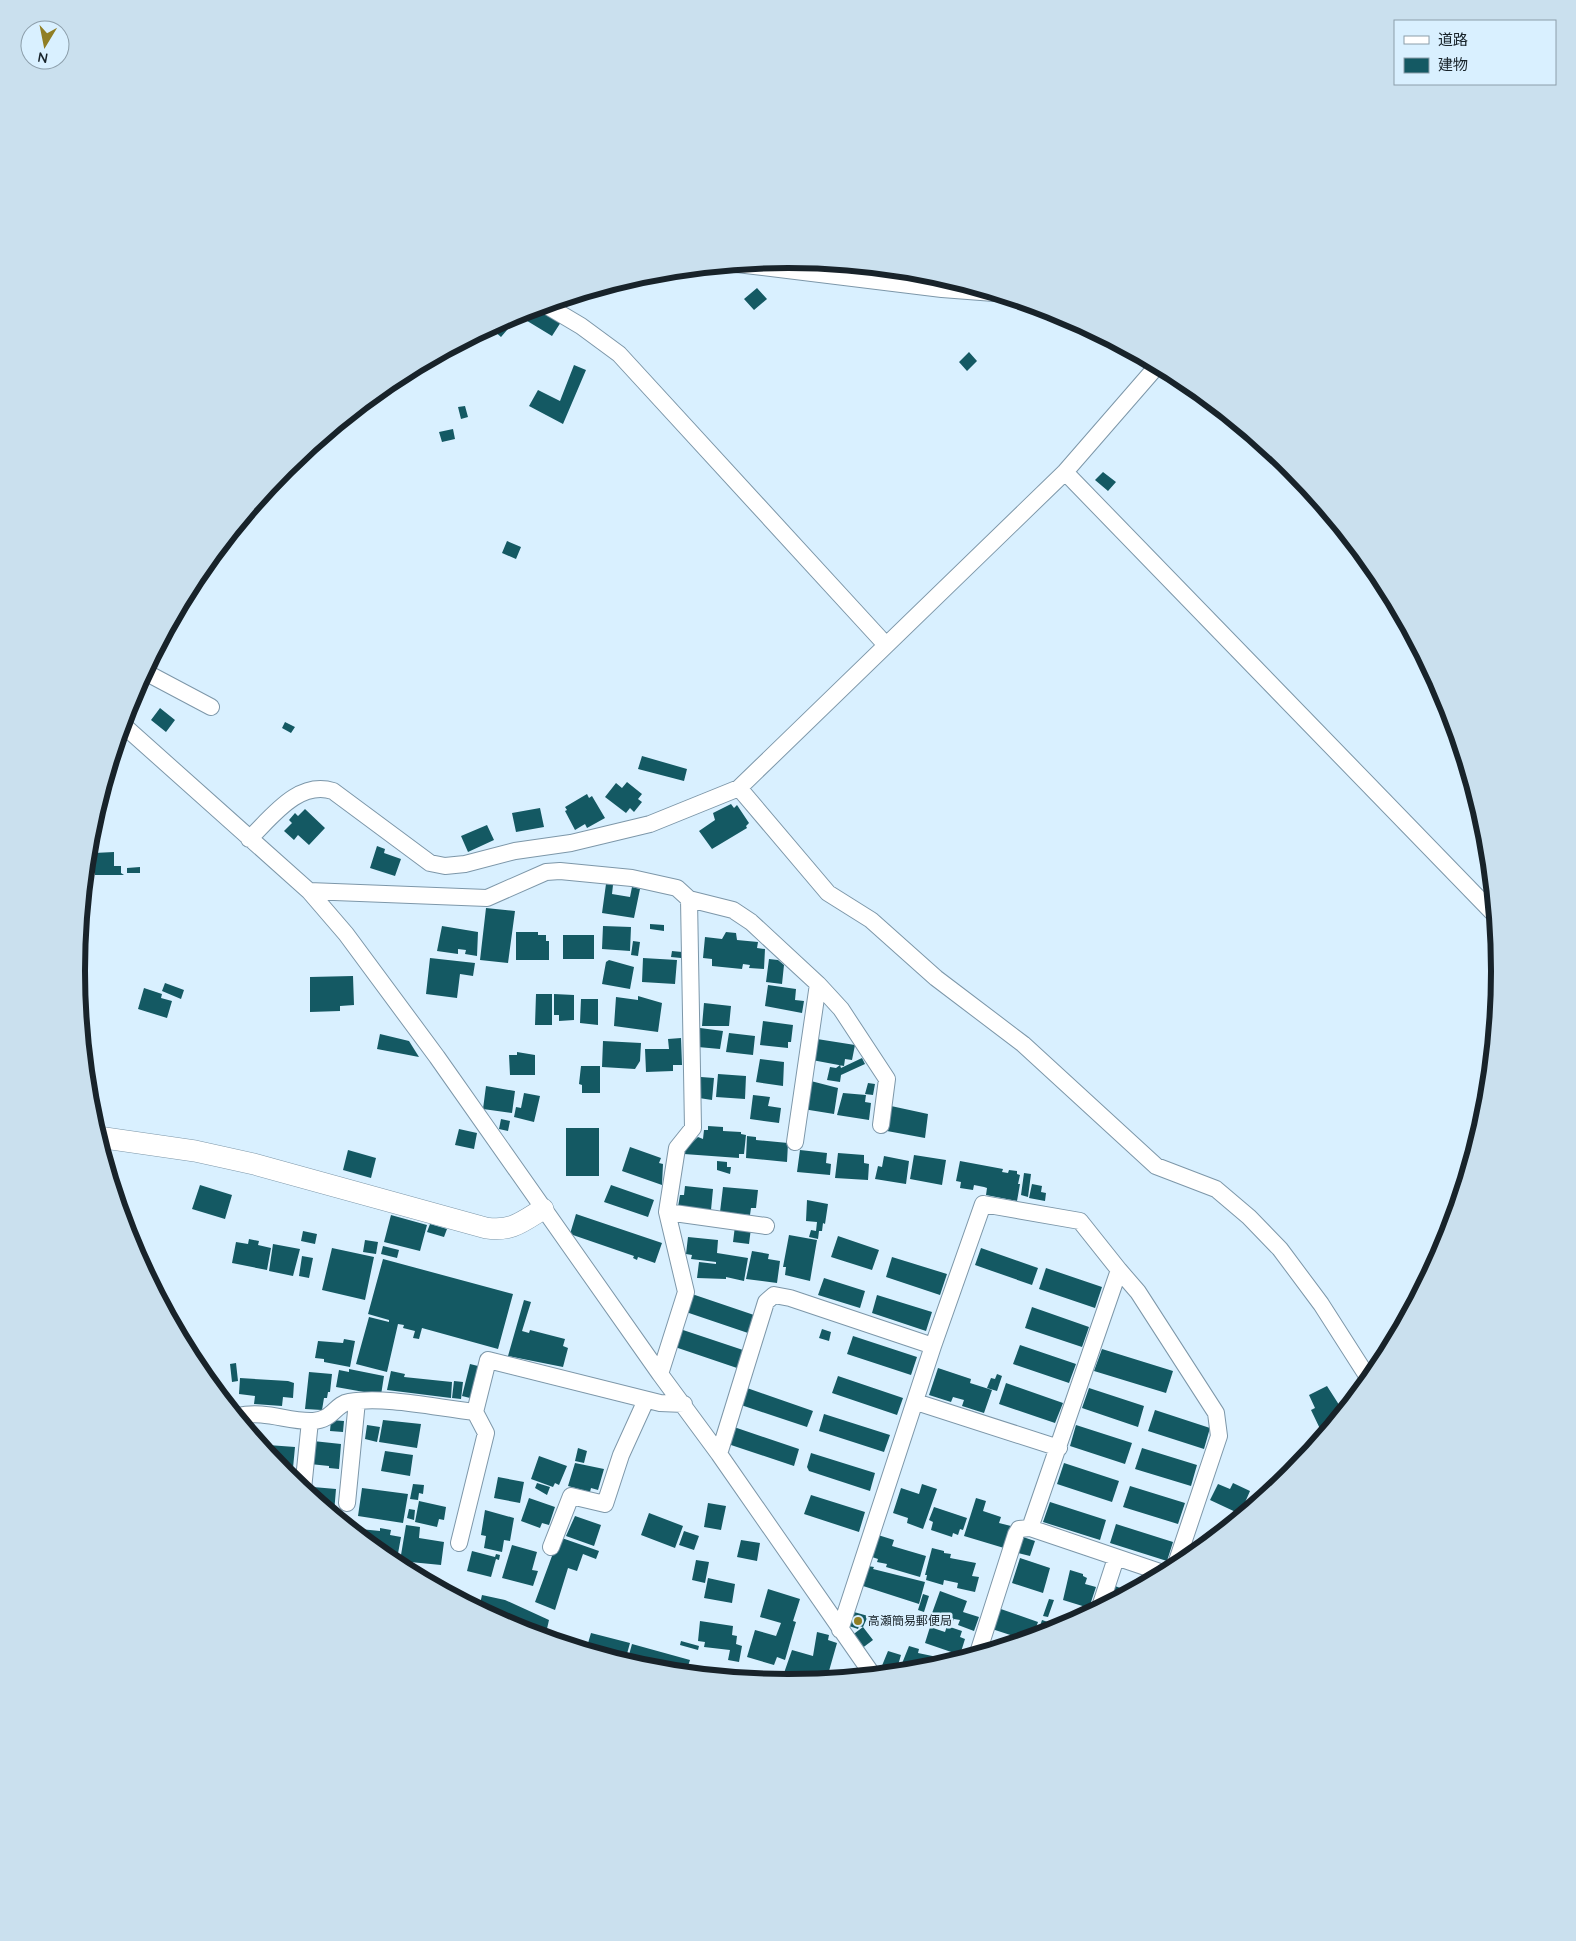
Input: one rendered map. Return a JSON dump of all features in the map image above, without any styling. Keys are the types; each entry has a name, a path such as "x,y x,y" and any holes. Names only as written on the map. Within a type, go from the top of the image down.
{"street":[{"path":"771,268 942,290 972,292"},
{"path":"552,309 581,326 619,354 886,645"},
{"path":"249,839 291,799 306,791 322,788 333,791 430,863 445,866 465,864 515,851 571,843 650,824 740,788 1065,472 1153,370"},
{"path":"1065,472 1487,907"},
{"path":"150,675 211,707"},
{"path":"128,729 309,891 346,934 431,1049 660,1374 720,1454 868,1668"},
{"path":"740,788 828,893 871,920 936,978 1023,1044 1156,1166 1216,1189 1249,1217 1280,1249 1365,1371"},
{"path":"309,891 487,898 546,872 560,871 632,878 677,888 689,899 733,910 751,922 818,984 841,1009 887,1079 881,1125"},
{"path":"660,1374 686,1292 667,1212 677,1148 693,1128 689,899"},
{"path":"795,1142 818,984"},
{"path":"106,1138 194,1151 254,1164 464,1223 494,1229 501,1230 516,1225 543,1209"},
{"path":"840,1630 933,1346 983,1204 1080,1221 1138,1292 1216,1413 1219,1436 1179,1555"},
{"path":"667,1212 766,1226"},
{"path":"1030,1528 1119,1270"},
{"path":"720,1454 766,1302 774,1296 790,1298 933,1346"},
{"path":"459,1543 486,1433 475,1412 488,1360 646,1400 660,1403 684,1404"},
{"path":"243,1415 255,1412 310,1421 324,1420 346,1402 366,1400 475,1412"},
{"path":"551,1548 571,1496 605,1504 621,1455 646,1400"},
{"path":"346,1503 357,1401"},
{"path":"916,1402 1059,1448"},
{"path":"304,1480 310,1421"},
{"path":"980,1647 1016,1534 1020,1529 1030,1528 1154,1570"},
{"path":"1103,1599 1116,1558"}],"building":[{"path":"757,288 767,299 754,310 744,299"},
{"path":"544,312 561,322 552,336 524,319"},
{"path":"512,324 501,337 495,332"},
{"path":"969,352 977,361 967,371 959,362"},
{"path":"574,365 586,370 563,424 529,406 538,390 560,401"},
{"path":"465,406 468,417 461,419 458,407"},
{"path":"453,429 455,439 442,442 439,432"},
{"path":"1103,472 1116,482 1108,491 1095,480"},
{"path":"507,541 521,547 516,559 502,553"},
{"path":"160,708 175,720 166,732 151,720"},
{"path":"285,722 295,727 291,733 282,728"},
{"path":"642,756 687,769 684,781 638,769"},
{"path":"627,782 642,794 638,799 642,802 634,812 630,808 626,813 605,797 616,783 622,788"},
{"path":"587,794 589,798 592,796 605,818 587,828 585,824 575,830 565,811 567,810 565,807"},
{"path":"731,804 734,808 737,805 749,823 746,826 747,828 712,849 699,831 715,820 713,813"},
{"path":"540,808 544,827 516,832 512,813"},
{"path":"305,809 325,828 309,845 298,835 294,840 284,831 292,823 289,820 295,813 298,816"},
{"path":"487,825 494,840 468,852 461,836"},
{"path":"377,846 385,849 384,853 401,859 395,876 370,868"},
{"path":"114,852 114,866 121,866 121,873 124,875 95,875 96,853"},
{"path":"140,867 140,873 127,873 127,868"},
{"path":"606,884 613,885 612,894 630,897 632,887 640,889 634,918 602,913"},
{"path":"486,908 515,911 508,963 480,960"},
{"path":"650,924 664,925 664,931 650,929"},
{"path":"442,926 478,932 477,956 465,954 466,950 458,949 458,954 437,951"},
{"path":"603,926 631,927 630,951 602,949"},
{"path":"516,932 538,932 538,935 546,935 546,941 549,941 549,960 516,960"},
{"path":"726,932 736,933 737,940 758,942 757,948 765,949 764,969 749,968 750,965 743,964 742,969 712,966 712,959 703,958 705,937 722,939"},
{"path":"563,935 594,935 594,959 563,959"},
{"path":"633,941 640,942 638,956 631,955"},
{"path":"672,951 682,952 681,958 671,957"},
{"path":"430,958 475,963 473,976 460,974 457,998 426,994"},
{"path":"643,958 677,960 675,984 642,982"},
{"path":"769,959 778,960 784,965 782,984 766,982"},
{"path":"609,960 634,967 630,989 602,984 606,962"},
{"path":"353,976 354,1005 340,1006 340,1011 310,1012 310,977"},
{"path":"165,983 184,990 181,999 162,991"},
{"path":"768,985 796,989 795,1000 804,1001 802,1013 765,1006"},
{"path":"144,988 162,994 161,998 172,1001 167,1018 138,1009"},
{"path":"536,994 552,994 552,1025 535,1025"},
{"path":"554,994 574,995 574,1020 559,1021 559,1015 554,1015"},
{"path":"638,996 662,1003 658,1032 614,1026 616,997 638,1000"},
{"path":"581,999 598,999 598,1025 580,1023"},
{"path":"704,1003 731,1006 729,1026 702,1026"},
{"path":"763,1021 793,1025 791,1042 788,1042 788,1048 760,1045"},
{"path":"700,1028 723,1031 720,1049 698,1047"},
{"path":"729,1033 755,1036 753,1055 726,1052"},
{"path":"380,1034 409,1041 419,1057 377,1049"},
{"path":"681,1038 682,1065 673,1065 673,1071 646,1072 645,1049 669,1049 668,1039"},
{"path":"817,1039 855,1045 852,1060 845,1059 844,1066 812,1060"},
{"path":"603,1041 641,1043 640,1061 635,1069 602,1067"},
{"path":"517,1052 535,1055 535,1075 510,1075 509,1055 517,1055"},
{"path":"862,1058 865,1064 841,1075 840,1082 827,1080 830,1067 836,1068 840,1065 841,1068"},
{"path":"760,1059 784,1062 783,1086 756,1082"},
{"path":"581,1066 600,1066 600,1093 582,1093 582,1085 579,1084"},
{"path":"718,1074 746,1076 745,1099 716,1097"},
{"path":"701,1077 714,1078 712,1100 699,1098"},
{"path":"807,1080 838,1088 834,1114 803,1109"},
{"path":"868,1083 875,1084 873,1095 865,1094"},
{"path":"486,1086 515,1091 512,1113 483,1109"},
{"path":"524,1093 540,1096 534,1122 514,1117 516,1107 521,1108"},
{"path":"843,1093 866,1095 865,1102 871,1103 869,1120 837,1115"},
{"path":"753,1095 770,1097 768,1106 781,1108 779,1123 750,1119"},
{"path":"891,1106 928,1114 925,1138 887,1131"},
{"path":"501,1119 510,1121 508,1131 499,1129"},
{"path":"708,1126 723,1127 723,1131 741,1132 741,1134 746,1135 744,1154 739,1154 739,1158 684,1154 685,1149 698,1137 703,1139 704,1130 708,1130"},
{"path":"566,1128 599,1128 599,1176 566,1176"},
{"path":"459,1129 477,1133 474,1149 455,1145"},
{"path":"747,1136 756,1137 756,1140 788,1143 787,1162 746,1158"},
{"path":"630,1147 661,1158 659,1163 663,1164 662,1185 622,1171"},
{"path":"348,1150 376,1158 371,1178 343,1170"},
{"path":"800,1150 827,1153 826,1163 831,1164 830,1175 797,1172"},
{"path":"838,1153 864,1155 864,1163 869,1164 868,1180 835,1178"},
{"path":"914,1155 946,1160 942,1185 910,1179"},
{"path":"884,1156 909,1161 906,1184 875,1179 878,1166 882,1167"},
{"path":"717,1161 727,1162 727,1167 731,1167 730,1174 717,1170"},
{"path":"960,1161 1003,1169 1002,1172 1008,1173 1009,1170 1017,1171 1017,1174 1020,1175 1018,1184 1020,1184 1017,1201 986,1195 987,1188 984,1187 974,1185 973,1190 960,1188 961,1182 956,1181"},
{"path":"1024,1173 1031,1174 1028,1197 1021,1195"},
{"path":"1032,1184 1042,1186 1041,1192 1046,1193 1045,1201 1029,1198"},
{"path":"200,1185 232,1195 225,1219 192,1209"},
{"path":"611,1185 654,1200 648,1217 604,1202"},
{"path":"685,1186 713,1189 711,1210 678,1207 680,1195 684,1195"},
{"path":"723,1187 758,1190 756,1208 751,1208 750,1215 720,1212"},
{"path":"807,1200 828,1204 825,1224 823,1223 822,1231 819,1231 818,1239 809,1237 811,1230 816,1231 817,1222 806,1221"},
{"path":"576,1214 662,1243 655,1263 638,1257 637,1260 633,1258 634,1256 570,1234"},
{"path":"391,1215 427,1225 420,1251 384,1242"},
{"path":"430,1224 447,1229 444,1237 427,1232"},
{"path":"735,1226 751,1228 749,1244 733,1242"},
{"path":"303,1231 317,1234 315,1244 301,1241"},
{"path":"789,1235 817,1240 810,1281 785,1275 786,1267 783,1267"},
{"path":"838,1236 879,1250 872,1270 831,1257"},
{"path":"688,1237 718,1240 717,1253 748,1258 744,1281 726,1277 726,1279 697,1278 699,1262 716,1264 716,1262 691,1259 692,1255 686,1254"},
{"path":"249,1239 259,1241 258,1245 271,1248 267,1270 232,1263 236,1242 248,1244"},
{"path":"365,1240 378,1242 376,1254 363,1252"},
{"path":"273,1244 300,1249 293,1276 269,1271"},
{"path":"383,1246 399,1250 397,1258 381,1254"},
{"path":"332,1248 374,1257 365,1300 322,1290"},
{"path":"981,1248 1038,1268 1032,1285 975,1265"},
{"path":"752,1251 769,1254 768,1259 780,1261 777,1283 746,1279"},
{"path":"302,1256 313,1258 309,1278 299,1276"},
{"path":"892,1257 947,1274 940,1295 886,1277"},
{"path":"383,1259 513,1294 498,1349 422,1328 419,1339 413,1338 415,1331 403,1328 404,1325 398,1324 387,1372 356,1364 369,1317 389,1322 389,1320 368,1314"},
{"path":"1046,1268 1102,1287 1095,1308 1039,1289"},
{"path":"824,1278 865,1291 860,1308 818,1295"},
{"path":"692,1294 754,1315 748,1333 686,1312"},
{"path":"877,1295 932,1312 926,1331 872,1313"},
{"path":"524,1300 531,1302 522,1331 529,1333 530,1330 565,1339 563,1346 568,1348 563,1367 508,1356"},
{"path":"1032,1307 1089,1327 1082,1347 1025,1328"},
{"path":"680,1329 743,1350 737,1368 675,1347"},
{"path":"822,1329 831,1332 829,1341 819,1338"},
{"path":"853,1336 917,1357 911,1375 847,1354"},
{"path":"344,1339 355,1341 350,1367 324,1362 324,1359 315,1358 318,1341 343,1343"},
{"path":"1020,1345 1076,1364 1069,1383 1013,1364"},
{"path":"1102,1349 1173,1371 1166,1393 1094,1371"},
{"path":"236,1363 238,1381 232,1382 230,1364"},
{"path":"470,1364 478,1366 470,1398 462,1396"},
{"path":"938,1368 971,1379 970,1383 992,1390 984,1413 962,1406 964,1400 953,1397 951,1402 929,1395"},
{"path":"349,1369 384,1376 381,1395 336,1387 339,1370 349,1372"},
{"path":"391,1371 405,1374 404,1377 452,1382 451,1398 387,1390"},
{"path":"309,1372 332,1374 330,1392 328,1392 327,1398 324,1398 322,1410 305,1409"},
{"path":"997,1374 1002,1376 997,1391 987,1388 991,1378 995,1379"},
{"path":"838,1376 903,1398 897,1415 832,1393"},
{"path":"240,1378 294,1383 293,1398 283,1397 282,1406 254,1404 255,1396 239,1394"},
{"path":"454,1381 463,1382 461,1399 452,1398"},
{"path":"1006,1383 1063,1403 1055,1423 999,1404"},
{"path":"1327,1386 1340,1406 1320,1430 1311,1410 1315,1408 1309,1395"},
{"path":"747,1388 813,1411 807,1427 741,1405"},
{"path":"1089,1388 1144,1406 1138,1427 1082,1408"},
{"path":"1155,1410 1210,1428 1204,1449 1148,1431"},
{"path":"824,1414 890,1435 884,1452 819,1431"},
{"path":"331,1420 344,1421 343,1432 330,1431"},
{"path":"383,1420 421,1424 417,1448 379,1442"},
{"path":"367,1425 380,1427 377,1442 365,1439"},
{"path":"1076,1425 1132,1443 1125,1464 1070,1446"},
{"path":"734,1427 799,1449 794,1466 728,1444"},
{"path":"313,1441 341,1444 339,1469 310,1464"},
{"path":"269,1445 295,1447 293,1468 291,1468"},
{"path":"578,1448 587,1451 584,1463 575,1461"},
{"path":"1142,1448 1197,1465 1191,1486 1135,1469"},
{"path":"385,1451 413,1455 410,1476 381,1471"},
{"path":"811,1453 875,1473 870,1491 809,1471 807,1467"},
{"path":"539,1456 567,1466 559,1485 555,1483 553,1487 531,1479"},
{"path":"575,1463 604,1469 598,1490 591,1488 590,1492 568,1486"},
{"path":"1064,1463 1119,1481 1112,1502 1057,1484"},
{"path":"498,1477 524,1482 520,1503 494,1498"},
{"path":"537,1483 550,1487 547,1495 535,1488"},
{"path":"1233,1483 1250,1491 1244,1506 1236,1512 1210,1500 1218,1484 1230,1489"},
{"path":"413,1484 424,1485 423,1494 419,1493 418,1500 410,1499"},
{"path":"922,1484 937,1489 923,1529 907,1523 908,1518 893,1513 901,1488 919,1494"},
{"path":"1130,1486 1185,1503 1178,1524 1123,1507"},
{"path":"313,1488 336,1489 334,1507 324,1499"},
{"path":"362,1488 408,1494 403,1523 358,1516"},
{"path":"811,1495 865,1512 859,1532 804,1514"},
{"path":"529,1498 555,1507 549,1525 542,1523 540,1528 521,1521"},
{"path":"976,1498 986,1501 983,1511 1001,1517 999,1523 1011,1526 1004,1548 964,1536"},
{"path":"419,1501 446,1507 444,1520 439,1519 437,1527 415,1522"},
{"path":"1050,1502 1106,1520 1100,1540 1043,1522"},
{"path":"708,1503 726,1506 721,1530 704,1527"},
{"path":"934,1507 967,1518 963,1530 960,1529 958,1535 953,1533 952,1537 931,1530 933,1522 929,1520"},
{"path":"409,1509 415,1510 414,1520 407,1518"},
{"path":"485,1510 514,1518 510,1541 504,1540 502,1552 484,1548 486,1536 481,1535"},
{"path":"649,1513 683,1526 675,1548 641,1535"},
{"path":"575,1516 601,1525 594,1546 566,1536"},
{"path":"1116,1524 1173,1542 1167,1561 1110,1543"},
{"path":"406,1525 420,1527 419,1538 444,1542 441,1565 408,1562 401,1557"},
{"path":"380,1528 391,1530 390,1535 401,1537 398,1555 362,1529 380,1531"},
{"path":"684,1531 699,1536 694,1550 679,1545"},
{"path":"878,1535 894,1540 892,1546 926,1556 920,1577 886,1567 887,1564 877,1562 878,1559 872,1557"},
{"path":"559,1537 599,1551 596,1559 583,1554 577,1571 568,1568 555,1610 535,1602"},
{"path":"1023,1537 1035,1541 1030,1556 1018,1553"},
{"path":"741,1540 760,1543 757,1561 737,1557"},
{"path":"512,1545 537,1552 532,1570 538,1571 533,1586 502,1578"},
{"path":"932,1548 951,1554 950,1558 976,1563 972,1576 979,1577 975,1592 957,1588 958,1583 944,1580 943,1585 926,1580 927,1575 925,1575"},
{"path":"472,1551 495,1557 496,1554 500,1555 499,1560 496,1559 491,1577 467,1571"},
{"path":"1020,1558 1050,1568 1043,1593 1012,1583"},
{"path":"696,1560 709,1562 705,1583 692,1580"},
{"path":"868,1566 874,1567 873,1569 925,1582 919,1604 863,1586"},
{"path":"1070,1570 1083,1574 1087,1578 1085,1584 1096,1587 1090,1605 1086,1607 1063,1600"},
{"path":"708,1578 735,1584 732,1603 704,1598"},
{"path":"1115,1586 1122,1589 1112,1594"},
{"path":"768,1589 800,1599 793,1621 796,1622 785,1660 777,1657 774,1665 747,1657 755,1630 776,1636 781,1623 760,1617"},
{"path":"940,1591 967,1601 963,1612 979,1617 974,1631 958,1625 960,1620 954,1619 952,1623 931,1616"},
{"path":"923,1594 929,1596 924,1612 918,1610"},
{"path":"482,1595 505,1600 549,1620 547,1630 519,1620 480,1602"},
{"path":"1049,1599 1054,1600 1048,1617 1043,1616"},
{"path":"998,1608 1038,1622 1036,1628 1014,1636 992,1629"},
{"name":"高瀬簡易郵便局","path":"854,1612 868,1616 863,1627 859,1626 858,1629 849,1626"},
{"path":"1042,1620 1050,1623 1040,1626"},
{"path":"700,1621 733,1626 732,1635 737,1636 736,1644 742,1646 739,1662 728,1660 730,1650 704,1647 705,1642 698,1641"},
{"path":"947,1626 962,1631 960,1637 965,1639 961,1652 955,1653 925,1643 930,1627 945,1632"},
{"path":"863,1627 873,1640 861,1649 851,1636"},
{"path":"817,1632 829,1635 828,1640 837,1643 829,1672 784,1673 792,1650 813,1656"},
{"path":"591,1633 630,1643 627,1655 588,1644"},
{"path":"681,1641 699,1646 698,1650 680,1645"},
{"path":"632,1644 690,1660 688,1666 629,1655"},
{"path":"909,1646 919,1649 918,1653 938,1657 925,1660 902,1664"},
{"path":"888,1651 901,1655 898,1664 882,1667"}],"place":[{"name":"高瀬簡易郵便局","path":"858,1621"}]}
